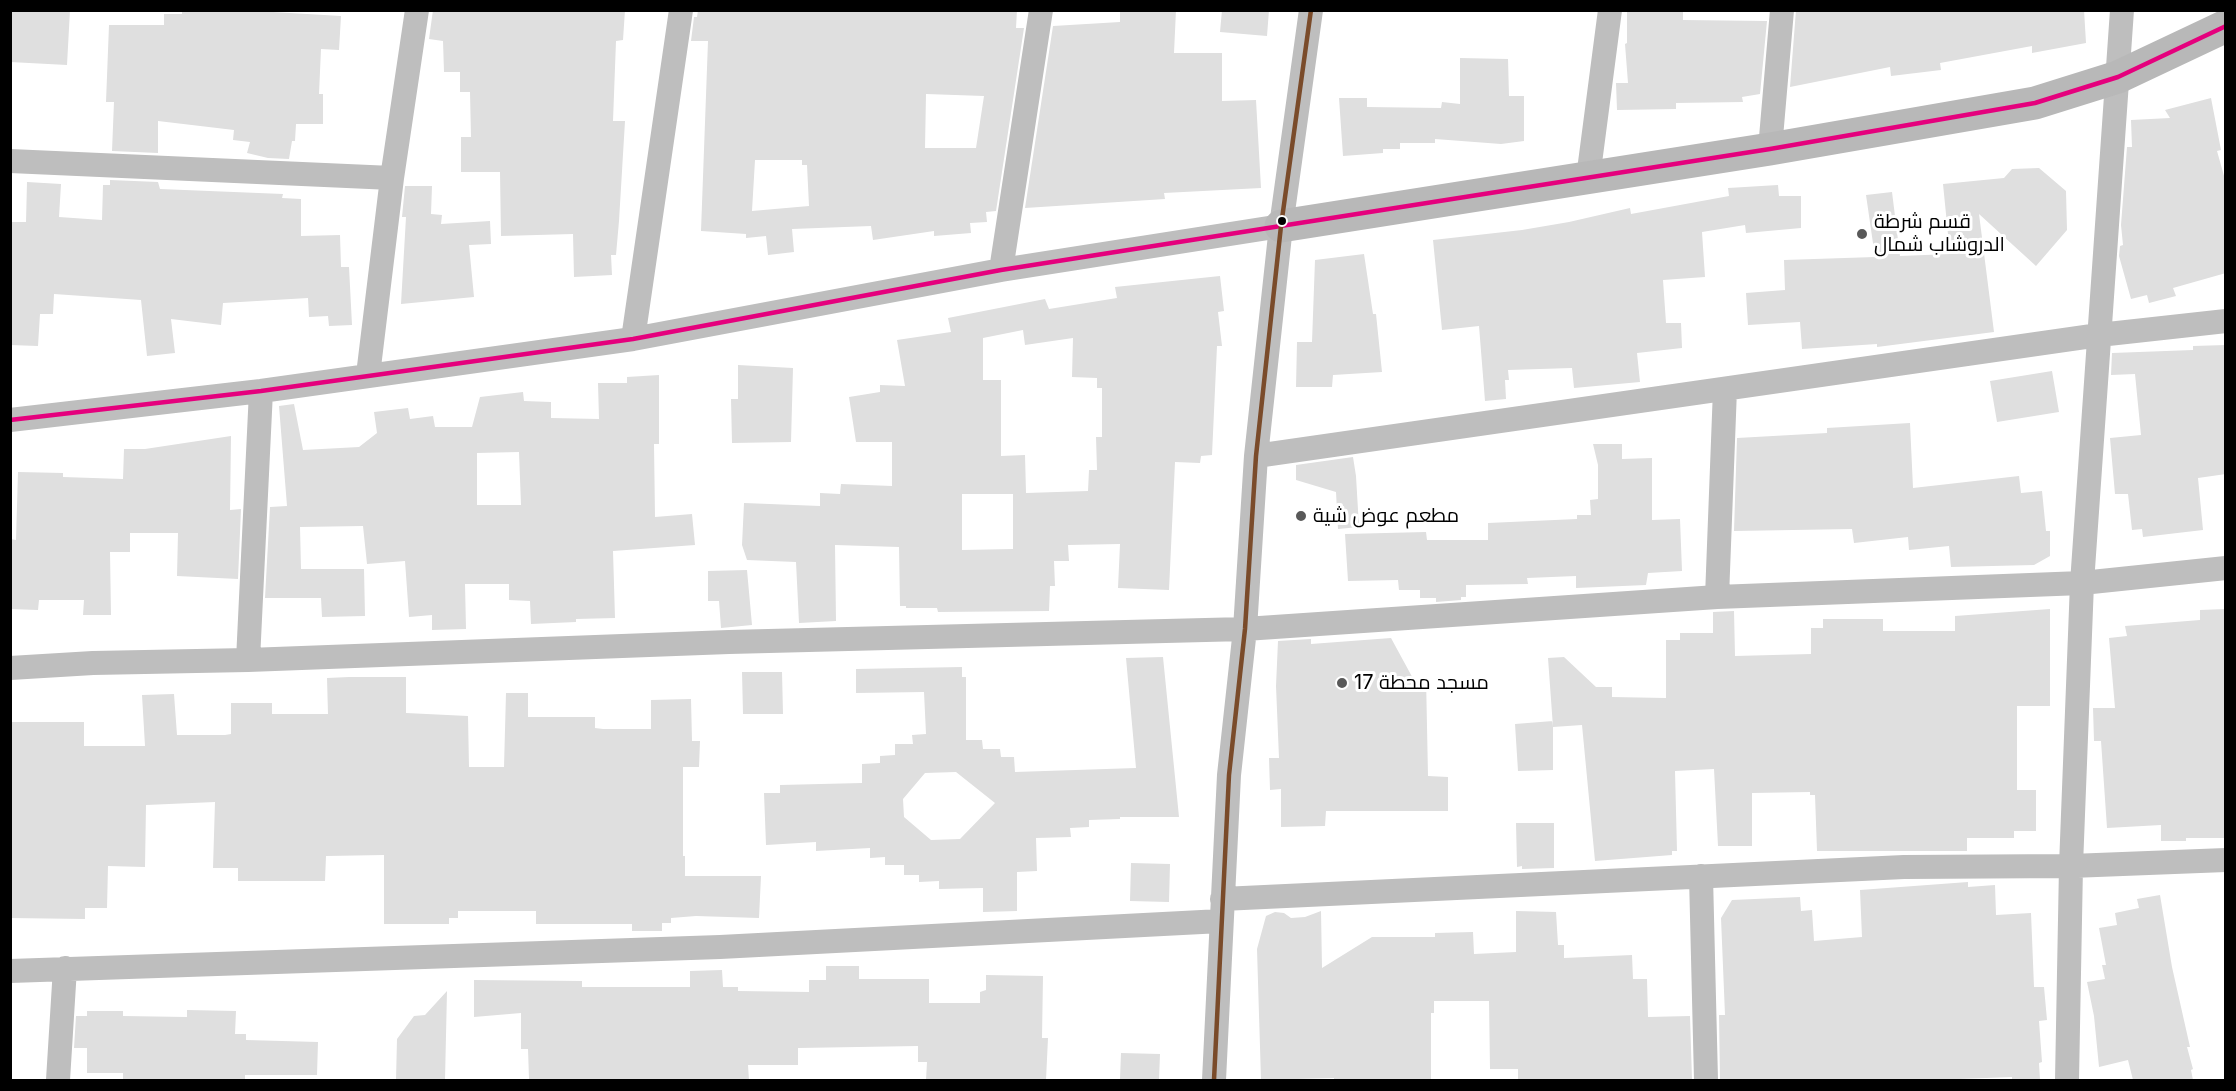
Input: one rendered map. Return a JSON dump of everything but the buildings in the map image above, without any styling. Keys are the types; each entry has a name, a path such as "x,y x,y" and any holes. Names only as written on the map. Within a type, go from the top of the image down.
{"street":[{"path":"368,375 392,178 417,10"},
{"path":"633,339 681,10"},
{"path":"1001,270 1041,10"},
{"path":"1214,1080 1229,775 1245,629 1257,456 1281,226 1311,10"},
{"path":"1588,178 1610,10"},
{"path":"1770,149 1782,10"},
{"path":"2067,1080 2082,583 2122,10"},
{"path":"10,420 261,391 633,339 1001,270 1770,149 2035,103 2118,77 2226,26"},
{"path":"10,161 392,178"},
{"path":"1257,456 2099,335 2226,321"},
{"path":"1717,597 1725,389"},
{"path":"248,660 261,391"},
{"path":"10,668 93,663 248,660 717,643 1245,629 1717,597 2082,583 2226,568"},
{"path":"10,971 720,947 1701,876 1904,867 2072,866 2226,860"},
{"path":"1701,876 1706,1080"},
{"path":"58,1080 65,968"}],"transit line":[{"path":"1214,1080 1229,775 1245,629 1256,456 1281,226 1311,10"},
{"path":"10,420 261,391 633,339 1001,270 1770,149 2035,103 2118,77 2226,26"}],"place":[{"name":"قسم شرطة الدروشاب شمال","path":"1862,234"},
{"name":"مطعم عوض شية","path":"1301,516"},
{"name":"مسجد محطة 17","path":"1342,683"}]}
